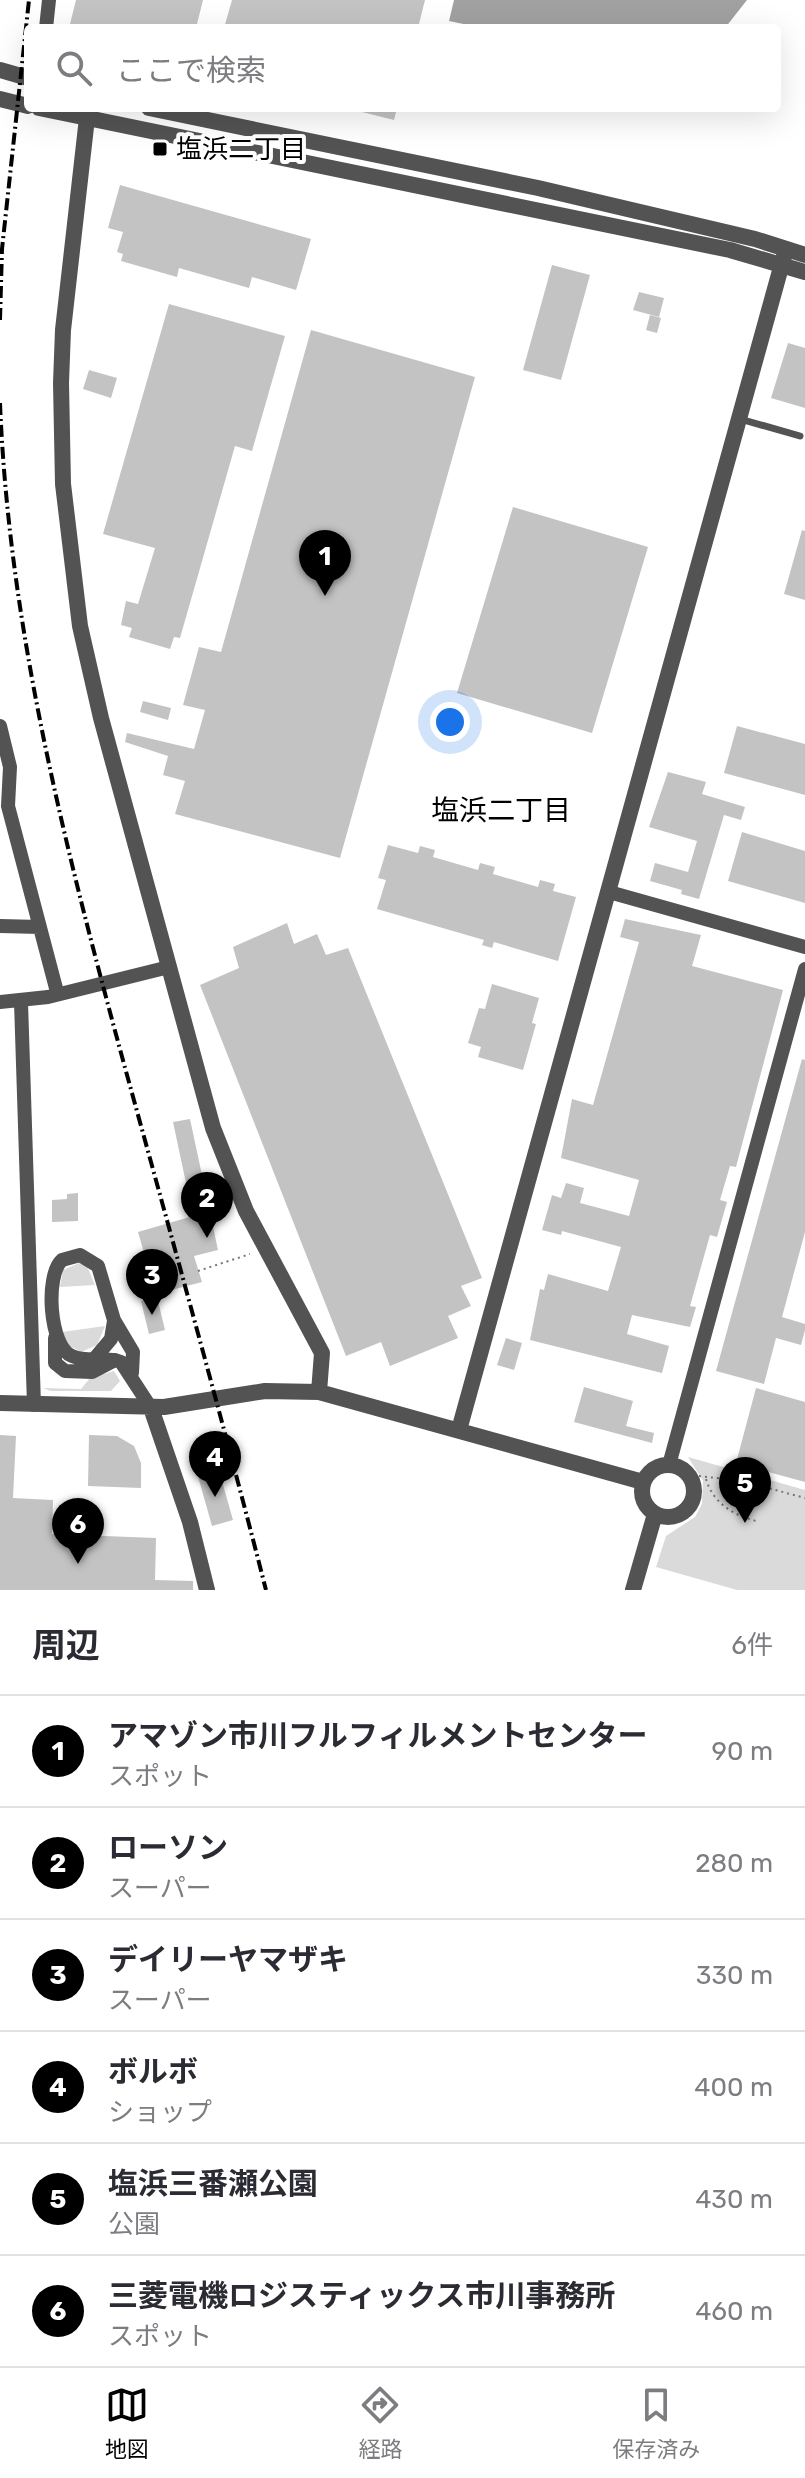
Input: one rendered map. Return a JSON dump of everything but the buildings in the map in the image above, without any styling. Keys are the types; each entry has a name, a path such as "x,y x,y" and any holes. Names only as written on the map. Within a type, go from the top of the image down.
{"street":[{"path":"46,24 49,0"},
{"path":"0,70 24,77"},
{"path":"0,99 24,105"},
{"path":"58,112 690,242 784,257 805,255"},
{"path":"169,112 538,188 694,225 784,257 805,272"},
{"path":"87,118 63,330 61,431 68,541 80,626 101,718 213,1128 233,1182 269,1259 322,1353 319,1392"},
{"path":"195,140 200,118"},
{"path":"328,167 332,146"},
{"path":"534,210 538,188"},
{"path":"629,230 633,211"},
{"path":"690,242 694,225"},
{"path":"459,1430 784,257"},
{"path":"0,726 10,767 4,806 57,992"},
{"path":"609,892 805,947"},
{"path":"0,926 40,927"},
{"path":"0,1002 21,1002 169,967"},
{"path":"669,1465 805,969"},
{"path":"21,1002 34,1405"},
{"path":"115,1360 92,1372 65,1371 55,1363 54,1271 62,1260 73,1255 88,1257 98,1266 114,1320 133,1352 132,1373"},
{"path":"95,1358 111,1339 114,1320"},
{"path":"55,1337 70,1356 115,1360 132,1373 151,1408 190,1522 207,1590"},
{"path":"0,1403 151,1408 177,1407 265,1391 319,1392 643,1482"},
{"path":"669,1465 685,1471 693,1486 691,1502 679,1514 655,1514 645,1503 643,1482 653,1469 669,1465"},
{"path":"633,1590 655,1514"}],"lane":[{"path":"739,419 800,436"}],"path":[{"path":"198,1271 252,1253"},
{"path":"132,1291 153,1285"},
{"path":"699,1476 742,1481 805,1498"},
{"path":"705,1478 709,1491 734,1516 756,1521"}],"shaded area":[{"path":"454,0 747,0 728,24 464,24 449,21"},
{"path":"79,1263 87,1266 95,1285 60,1287 63,1270"},
{"path":"105,1326 97,1345 81,1352 68,1345 62,1332"},
{"path":"114,1371 120,1381 111,1391 51,1391 43,1388 81,1389 90,1378"},
{"path":"688,1457 805,1490 805,1590 737,1590 656,1567 666,1536 695,1517 702,1504 703,1481"}],"railway":[{"path":"26,24 29,0"},
{"path":"0,320 2,249 24,46"},
{"path":"0,403 5,487 15,571 43,736 61,819 102,983 266,1590"}],"place":[{"name":"塩浜二丁目","path":"160,149"},
{"name":"アマゾン市川フルフィルメントセンター","path":"325,596"},
{"name":"ローソン","path":"207,1238"},
{"name":"デイリーヤマザキ","path":"152,1315"},
{"name":"ボルボ","path":"215,1497"},
{"name":"塩浜三番瀬公園","path":"745,1523"},
{"name":"三菱電機ロジスティックス市川事務所","path":"78,1564"}],"district":[{"name":"塩浜二丁目","path":"501,810"}]}
